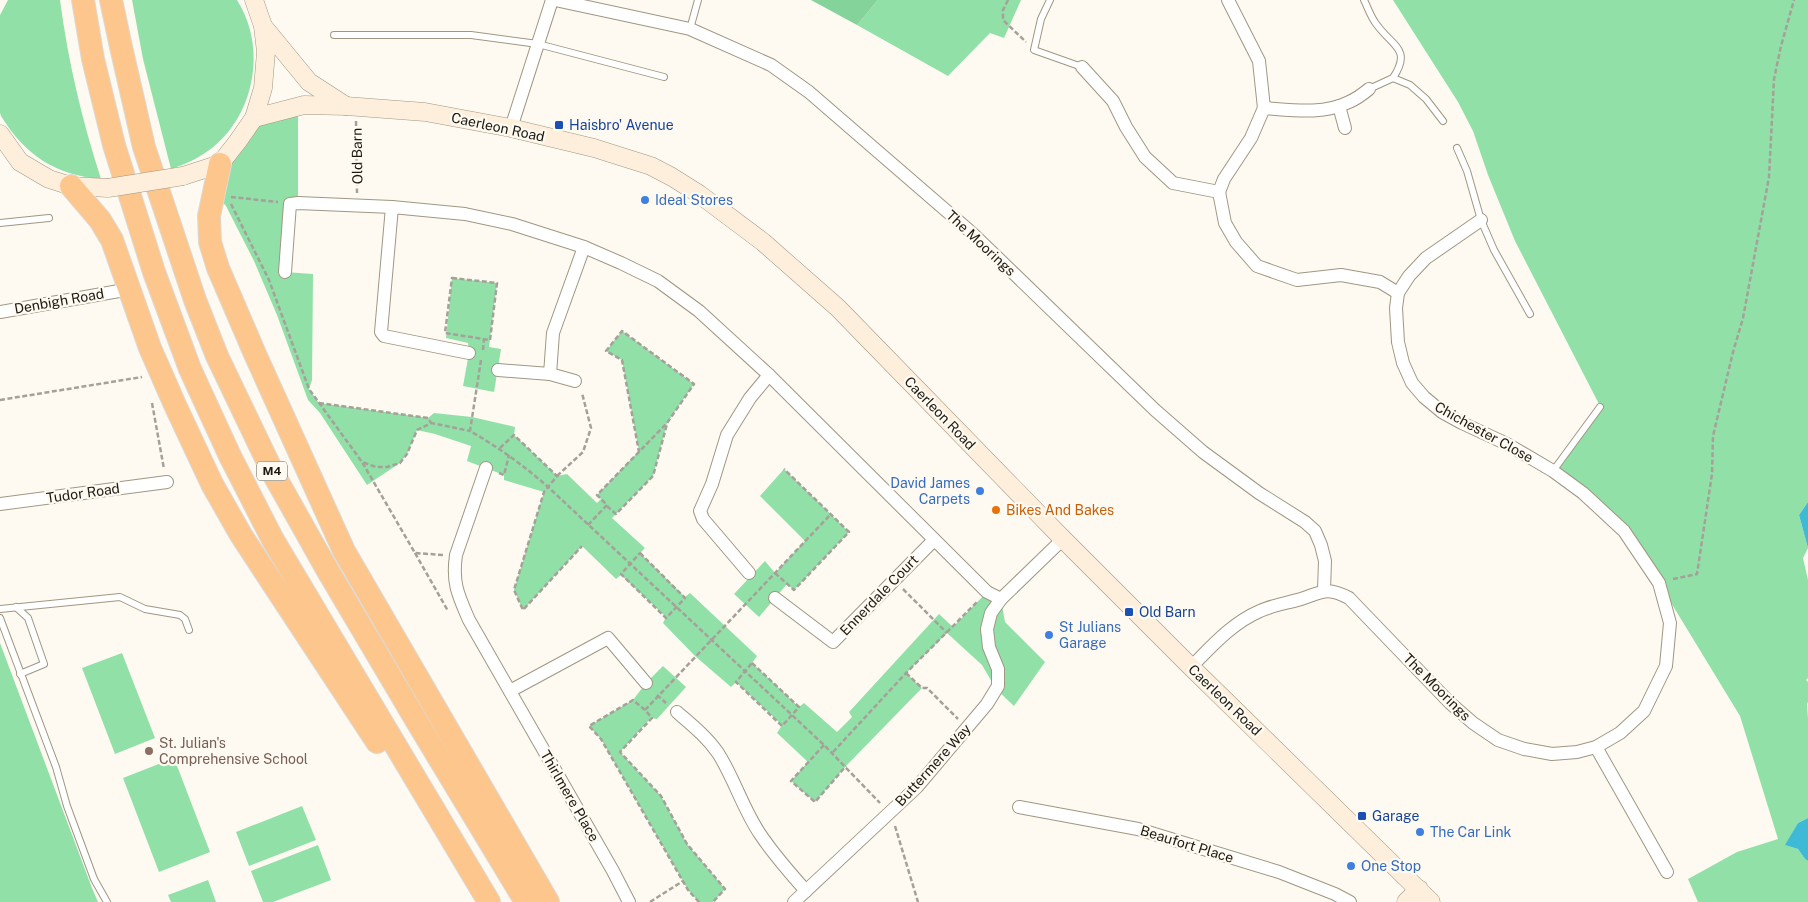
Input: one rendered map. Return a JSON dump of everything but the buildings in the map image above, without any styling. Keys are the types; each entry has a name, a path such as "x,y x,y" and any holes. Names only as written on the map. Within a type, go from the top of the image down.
{"highway":[{"name":"M4","path":"83,0 93,60 114,144 154,272 190,369 230,456 274,540 489,902"},
{"name":"M4","path":"112,0 120,47 144,147 195,300 217,356 274,475 328,571 526,902"},
{"path":"220,164 209,216 210,242 218,268 255,354 344,551 548,902"},
{"path":"71,186 100,220 112,240 150,348 174,406 212,484 236,526 481,902"}],"main road":[{"path":"0,158 20,162 49,179 71,186 108,188 183,176 220,164 254,118 263,88 266,52 263,26 254,0"},
{"name":"Caerleon Road","path":"263,26 309,82 351,107"},
{"name":"Caerleon Road","path":"254,118 304,105 425,112 511,128 594,148 651,166 699,194 763,242 838,308 1063,539 1432,902"},
{"path":"0,134 20,162"},
{"path":"1406,902 1419,889"}],"street":[{"name":"The Moorings","path":"553,0 690,29 771,65 809,92 972,233 1154,410 1203,452 1259,493 1305,522 1315,532 1325,561 1324,590 1337,591 1348,598 1450,703 1473,723 1498,740 1524,749 1552,754 1577,752 1596,747 1620,733 1644,711 1666,666 1670,623 1659,583 1624,531"},
{"path":"511,128 553,0"},
{"path":"1228,0 1259,60 1264,108 1251,138 1224,178 1219,192 1225,223 1236,242 1257,266 1297,280 1341,275 1380,282 1398,293 1409,276 1426,258 1481,220"},
{"path":"1082,67 1112,101 1145,157 1173,183 1219,192"},
{"path":"1264,108 1304,111 1330,109 1349,102 1369,89"},
{"path":"1339,106 1345,128"},
{"path":"285,272 290,204 358,205 465,214 503,222 584,247 658,281 699,311 769,375 987,592 1001,599 1063,539"},
{"path":"392,207 381,332 384,336 469,353"},
{"path":"550,374 553,333 584,247"},
{"name":"Denbigh Road","path":"0,312 119,290"},
{"name":"Chichester Close","path":"1398,293 1396,308 1398,342 1403,363 1412,382 1424,397 1442,412 1462,424 1507,444 1553,471 1583,493 1624,531"},
{"path":"498,370 550,374 575,380"},
{"path":"749,573 703,519 700,511 712,484 727,435 750,398 769,375"},
{"name":"Thirlmere Place","path":"486,468 456,555 454,568 456,589 469,620 613,871 628,902"},
{"name":"Tudor Road","path":"0,504 167,482"},
{"name":"Ennerdale Court","path":"775,598 833,642 934,540"},
{"path":"1191,667 1219,638 1240,622 1261,611 1303,599 1324,590"},
{"name":"Buttermere Way","path":"794,902 891,813 941,761 987,704 998,686 998,670 989,647 987,629 990,613 1001,599"},
{"path":"510,691 608,638 646,683"},
{"path":"677,712 701,732 718,753 761,835 806,891"},
{"path":"1596,747 1667,872"},
{"name":"Beaufort Place","path":"1019,807 1138,829 1279,872 1335,894 1350,902"}],"lane":[{"path":"690,29 698,0"},
{"path":"1050,0 1041,19 1034,50 1082,67"},
{"path":"1364,0 1376,24 1396,46 1402,56 1400,67 1393,78 1369,89"},
{"path":"334,35 471,35 538,44 664,77"},
{"path":"1393,78 1410,84 1426,99 1443,121"},
{"path":"1457,148 1467,171 1481,220 1494,250 1530,314"},
{"path":"0,223 49,218"},
{"path":"1553,471 1600,406"},
{"path":"0,609 120,597 145,609 180,615 184,619 188,630"},
{"path":"16,607 28,618 44,664 20,674"},
{"path":"0,618 56,768 67,806 94,878 107,902"}],"path":[{"path":"1008,0 1003,10 1003,20 1034,50"},
{"path":"1659,583 1696,574 1712,474 1714,436 1733,352 1743,318 1769,177 1774,79 1794,0"},
{"name":"Old Barn","path":"351,107 358,205"},
{"path":"290,204 227,197 269,280 309,389 362,462 448,611"},
{"path":"452,278 497,283 490,340 484,339 445,333 452,278"},
{"path":"639,452 622,360 606,350 622,331 694,384 667,423 639,452 597,495 616,514 653,476 667,423"},
{"path":"470,431 484,339"},
{"path":"0,400 148,376"},
{"path":"575,380 581,390 591,428 583,452 547,486 514,590 523,610 582,546"},
{"path":"151,395 167,482"},
{"path":"318,403 428,418 431,423"},
{"path":"362,462 376,467 387,467 400,463 407,454 417,430 431,423 470,431 500,448 524,466 832,752 846,766 848,771 891,813 918,902"},
{"path":"500,448 514,435 557,476"},
{"path":"775,573 794,590 849,532 784,469"},
{"path":"588,525 606,505"},
{"path":"645,710 831,514"},
{"path":"415,553 456,555"},
{"path":"640,553 685,598 666,618 621,574 630,564 640,553"},
{"path":"749,573 775,598"},
{"path":"890,584 899,586 947,633"},
{"path":"832,752 906,673 987,592"},
{"path":"752,663 799,707 782,726 736,682 745,671 752,663"},
{"path":"906,673 922,688 927,688 946,705 966,729"},
{"path":"646,683 677,712"},
{"path":"698,902 683,881 601,739 589,726 633,700 652,718 620,752 661,796 688,844 725,889 713,902"},
{"path":"824,745 791,781 815,802 846,766"},
{"path":"650,902 683,881"}],"green space":[{"path":"8,0 60,0 76,90 101,179 69,173 43,161 20,142 1,116 0,15"},
{"path":"132,0 237,0 246,18 252,38 254,59 252,79 247,99 238,117 227,134 212,148 202,155 171,169 143,59"},
{"path":"811,0 878,0 857,25"},
{"path":"878,0 1021,0 1004,38 990,33 948,76 857,25"},
{"path":"1393,0 1808,0 1808,502 1799,515 1808,548 1803,558 1808,580 1808,678 1806,680 1808,682 1808,818 1798,823 1786,845 1798,849 1808,861 1808,902 1698,902 1688,879 1737,852 1778,839 1740,716 1659,583 1624,531 1553,471 1600,406 1515,241 1488,175 1473,131 1458,102"},
{"path":"298,106 298,203 290,204 285,272 313,274 312,380 309,389 319,403 428,418 434,413 472,417 515,427 514,435 557,476 567,474 597,503 601,499 597,495 639,451 622,360 606,351 622,331 694,384 667,423 653,476 612,518 645,548 640,553 685,597 690,593 757,656 752,663 799,707 804,703 837,732 852,717 849,712 939,614 953,627 987,592 1001,599 1005,622 1045,662 1014,706 996,689 982,665 947,633 906,673 922,688 846,766 815,802 791,781 808,762 777,733 782,725 736,682 731,687 695,656 663,623 666,617 621,575 616,579 582,546 523,610 514,590 544,492 504,480 504,475 467,461 471,446 417,430 407,454 400,463 367,485 320,413 308,400 277,315 254,261 226,206 214,192 254,118"},
{"path":"452,278 497,283 489,347 501,349 494,392 463,386 469,353 468,343 446,338"},
{"path":"784,469 849,532 794,590 787,584 759,617 734,594 765,561 775,573 805,541 760,496"},
{"path":"0,643 92,888 98,902 0,902"},
{"path":"122,653 155,738 115,754 82,668"},
{"path":"663,666 686,687 657,719 651,718 620,752 661,796 687,844 725,889 713,902 699,902 688,890 601,739 589,726 633,700"},
{"path":"174,758 210,852 159,872 123,778"},
{"path":"302,806 316,840 249,866 236,832"},
{"path":"318,845 331,880 273,902 263,902 251,871"},
{"path":"208,880 216,902 171,902 168,895"}],"water":[{"path":"1808,502 1808,548 1799,515"},
{"path":"1808,818 1808,861 1798,849 1785,845 1798,823"}],"place":[{"name":"Haisbro' Avenue","path":"559,125"},
{"name":"Ideal Stores","path":"645,200"},
{"name":"David James Carpets","path":"980,491"},
{"name":"Bikes And Bakes","path":"996,510"},
{"name":"Old Barn","path":"1129,612"},
{"name":"St Julians Garage","path":"1049,635"},
{"name":"St. Julian's Comprehensive School","path":"149,751"},
{"name":"Garage","path":"1362,816"},
{"name":"The Car Link","path":"1420,832"},
{"name":"One Stop","path":"1351,866"}]}
